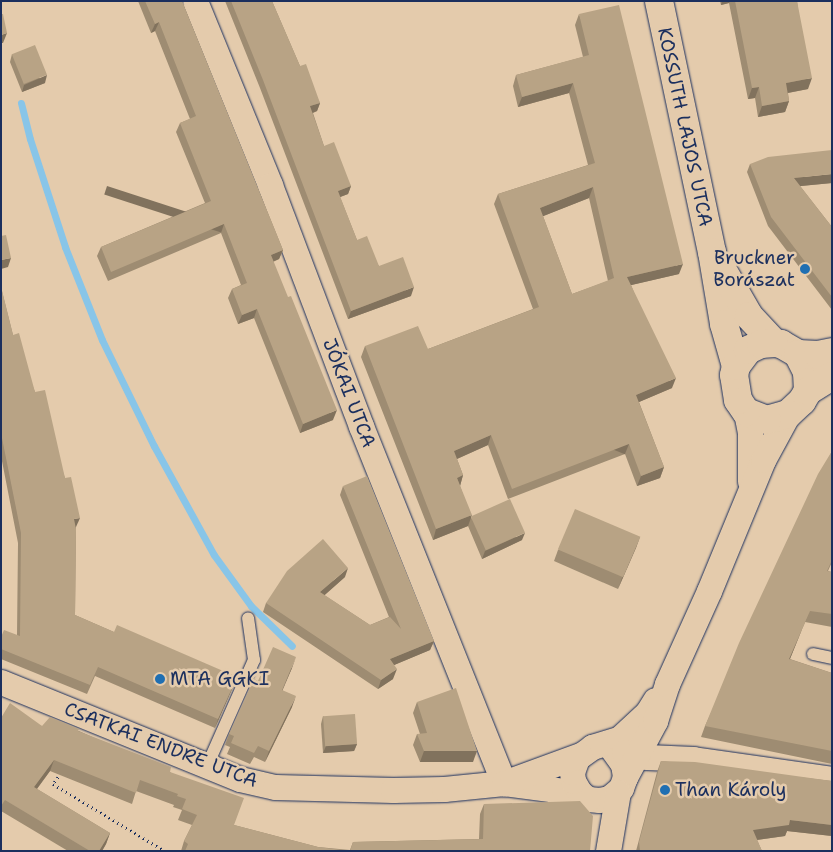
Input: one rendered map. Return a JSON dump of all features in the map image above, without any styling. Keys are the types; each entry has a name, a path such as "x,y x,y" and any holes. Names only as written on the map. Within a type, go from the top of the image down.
{"street":[{"name":"JÓKAI UTCA","path":"195,1 266,176 361,426 504,783"},
{"name":"KOSSUTH LAJOS UTCA","path":"659,1 712,252 724,324 736,366"},
{"name":"KOSSUTH LAJOS UTCA","path":"712,252 749,316 774,342"},
{"path":"750,494 751,448 746,412 738,400 734,387 736,366 748,350 762,344 774,342 798,354 818,355 832,352"},
{"path":"798,354 807,372 808,391"},
{"path":"584,796 604,800 622,785 655,722 667,684 764,460 788,414 802,401 808,391 832,376"},
{"path":"746,412 767,420 788,414"},
{"name":"CSATKAI ENDRE UTCA","path":"1,682 240,779 275,787 402,790 504,783 584,796"},
{"path":"601,851 599,824 584,796 573,781 572,772 597,750 619,739 646,713 667,684"},
{"path":"655,722 659,732 675,752 693,759"},
{"name":"CSATKAI ENDRE UTCA","path":"504,783 597,750"},
{"path":"597,750 638,756 693,759 832,779"},
{"path":"597,750 623,764 622,785 608,851"}],"lane":[{"path":"207,766 254,660 248,618"},
{"path":"813,654 832,658"}],"path":[{"path":"65,768 53,784 165,851"}],"building":[{"path":"145,1 182,1 283,250 271,255 288,297 291,296 337,410 303,424 257,309 242,315 232,289 247,283 224,224 111,272 101,247 211,201 180,123 196,116 159,22 155,24"},
{"path":"231,1 272,1 300,66 306,64 320,103 310,106 324,146 334,142 351,186 338,191 357,240 367,236 379,266 403,257 414,287 351,311"},
{"path":"735,1 797,1 812,78 786,83 789,101 762,106 759,87 752,88"},
{"path":"619,5 683,264 627,277 676,378 636,395 664,467 641,476 629,444 512,489 491,435 454,451 463,475 457,478 472,515 436,529 365,346 418,326 428,349 539,307 498,194 595,163 573,83 522,97 516,75 589,55 579,14","holes":["593,187 614,278 572,294 540,208"]},
{"path":"1,14 3,14 7,33 1,35"},
{"path":"35,45 47,75 24,84 12,54"},
{"path":"832,150 832,174 794,178 832,227 832,297 771,217 750,164 768,157"},
{"path":"6,235 11,258 1,260 1,236"},
{"path":"1,287 13,335 19,333 35,392 45,390 65,478 71,477 80,518 74,519 76,529 75,615 114,632 117,625 237,677 218,719 98,667 90,685 1,649 1,637 4,630 20,636 21,533 1,433"},
{"path":"832,451 832,560 827,571 832,572 832,614 810,611 789,659 832,673 832,751 705,726 739,643 818,474"},
{"path":"367,476 434,641 390,659 397,669 381,680 266,603 287,571 323,539 348,568 320,592 370,625 390,617 401,629 343,486"},
{"path":"510,499 525,533 486,550 471,516"},
{"path":"575,509 640,537 623,577 558,550"},
{"path":"273,647 296,657 282,690 296,696 269,751 258,746 254,753 231,743 234,736 229,734 254,679 258,681"},
{"path":"456,688 477,751 424,751 417,734 427,733 417,702"},
{"path":"10,703 42,726 50,717 79,729 78,731 171,767 170,772 244,798 234,825 318,847 350,851 185,851 188,844 184,841 197,815 182,809 186,799 177,796 178,794 140,780 136,793 54,760 34,787 110,833 99,851 90,851 5,800 1,806 1,718"},
{"path":"355,714 357,744 325,746 323,716"},
{"path":"661,761 695,762 832,781 832,825 790,820 789,825 753,830 762,851 640,851 639,842"},
{"path":"580,801 593,816 590,851 350,851 353,842 483,839 484,804"}],"waterway":[{"path":"21,103 30,139 65,247 102,340 154,446 214,555 251,606 292,646"}],"place":[{"name":"Bruckner Borászat","path":"805,269"},
{"name":"MTA GGKI","path":"160,679"},
{"name":"Than Károly","path":"665,790"}]}
